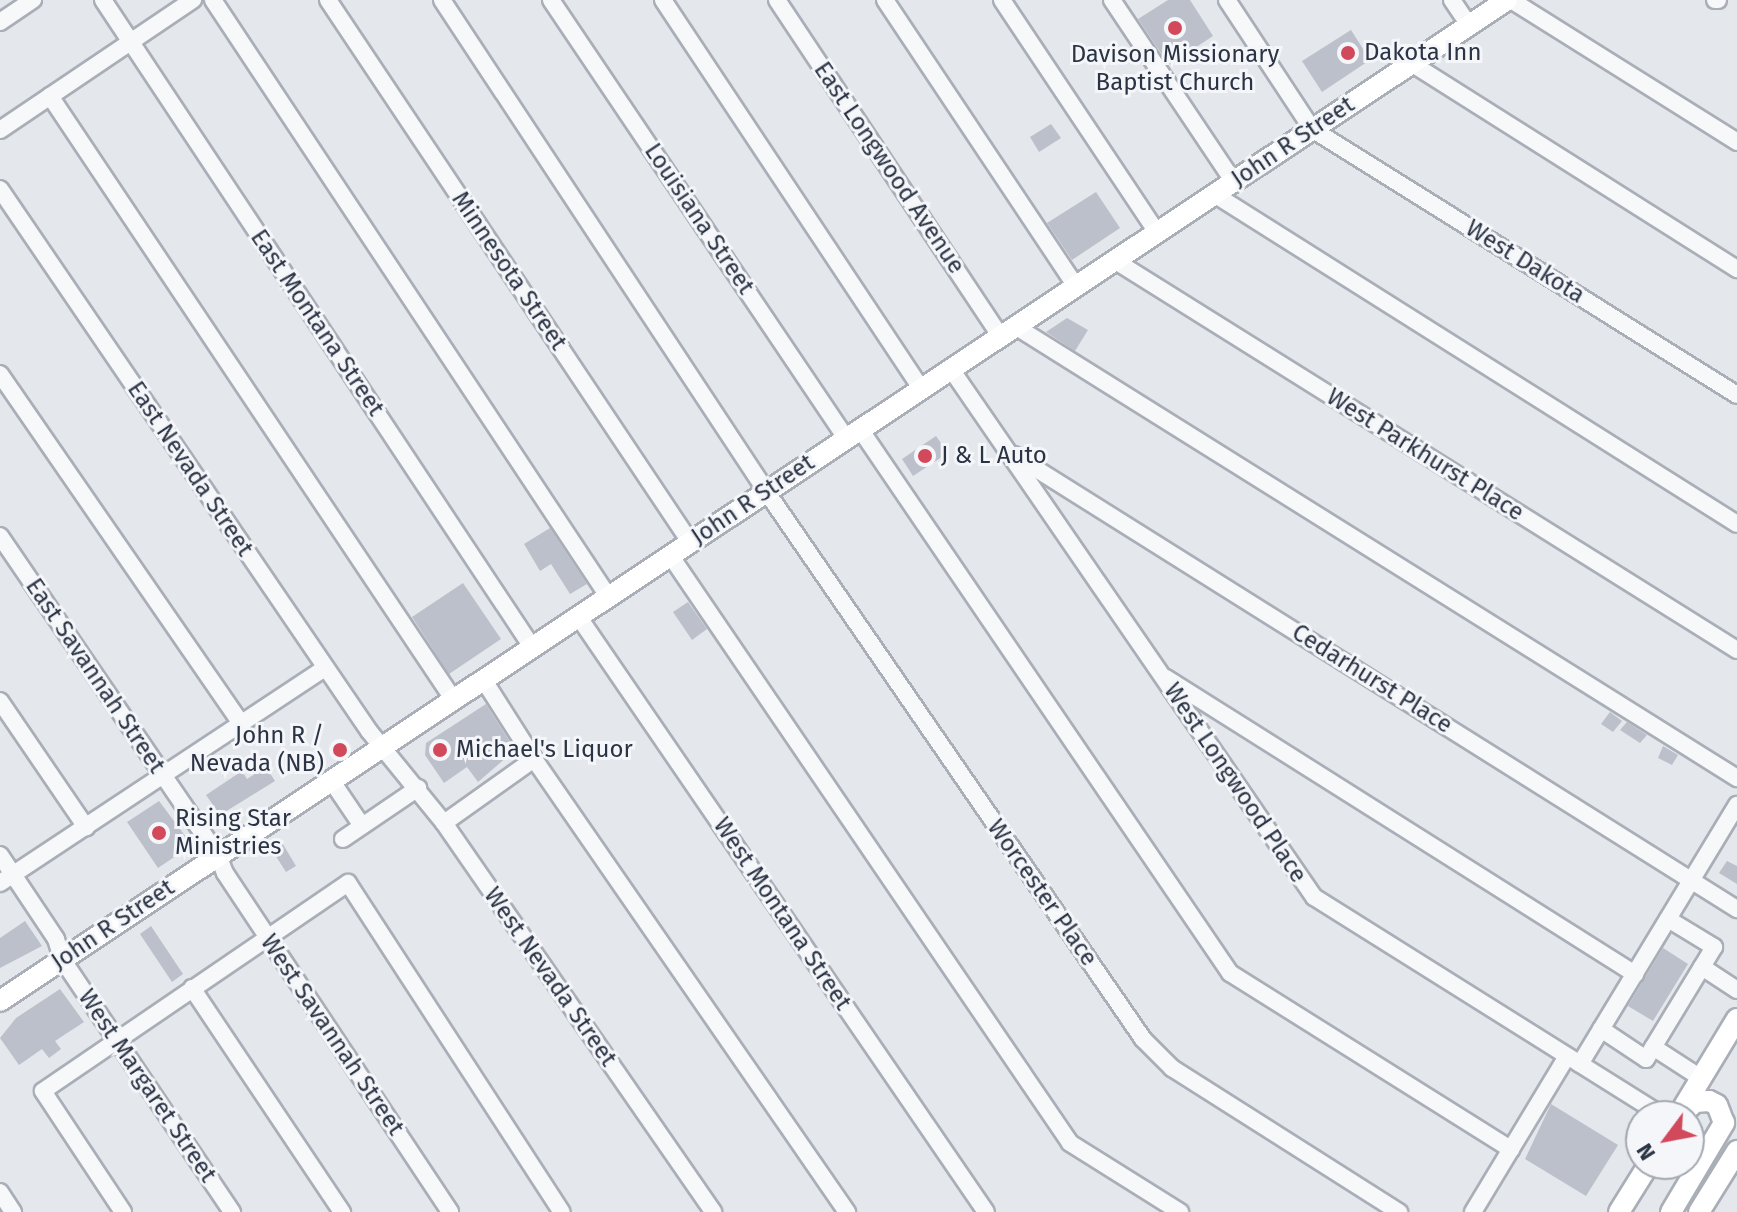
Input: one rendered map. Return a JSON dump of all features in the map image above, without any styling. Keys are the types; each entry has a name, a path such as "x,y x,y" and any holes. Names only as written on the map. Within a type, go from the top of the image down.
{"main road":[{"name":"John R Street","path":"0,1001 1509,0"},
{"path":"1688,1100 1737,1019"},
{"path":"1705,1101 1717,1105 1724,1123 1705,1155"},
{"path":"1699,1212 1737,1151"},
{"path":"1619,1212 1639,1180"},
{"path":"1671,1212 1690,1180"}],"street":[{"path":"0,22 33,0"},
{"name":"East Montana Street","path":"103,0 532,647"},
{"path":"0,130 193,0"},
{"path":"213,0 608,596"},
{"name":"Minnesota Street","path":"328,0 690,542"},
{"name":"Worcester Place","path":"442,0 766,491 1157,1057 1399,1212"},
{"name":"Louisiana Street","path":"551,0 1230,973 1511,1149"},
{"path":"663,0 921,388"},
{"name":"East Longwood Avenue","path":"777,0 1008,331"},
{"path":"885,0 1076,286"},
{"path":"1002,0 1157,232"},
{"path":"1112,0 1233,181"},
{"path":"1227,0 1312,129"},
{"path":"1452,0 1469,25"},
{"path":"1509,0 1737,142"},
{"path":"1411,63 1737,269"},
{"path":"50,96 453,699"},
{"name":"West Dakota","path":"1312,129 1737,395"},
{"name":"East Nevada Street","path":"0,189 381,747"},
{"path":"1214,194 1737,524"},
{"name":"West Parkhurst Place","path":"1114,260 1737,650"},
{"path":"1008,331 1737,778"},
{"name":"West Longwood Place","path":"951,369 1314,897 1638,1100"},
{"path":"0,374 241,724"},
{"name":"Cedarhurst Place","path":"1006,449 1737,909"},
{"name":"East Savannah Street","path":"0,536 218,855"},
{"path":"670,555 1070,1143 1180,1212"},
{"name":"West Montana Street","path":"578,616 986,1212"},
{"path":"7,879 325,668"},
{"path":"1159,673 1635,974"},
{"path":"483,679 534,759 847,1212"},
{"path":"0,701 86,827"},
{"name":"West Nevada Street","path":"381,747 444,823 713,1212"},
{"path":"444,823 534,759"},
{"path":"331,780 362,826"},
{"path":"343,839 418,788"},
{"path":"1473,1212 1511,1149 1574,1060 1601,1029 1737,805"},
{"name":"West Margaret Street","path":"0,855 7,879 56,939 62,959 232,1212"},
{"name":"West Savannah Street","path":"218,855 267,938 450,1212"},
{"path":"123,1212 43,1091 348,883 562,1212"},
{"path":"1601,1029 1646,1059 1714,947 1668,919"},
{"path":"1702,967 1737,990"},
{"path":"192,988 342,1212"},
{"path":"1653,1047 1701,1078"},
{"path":"0,1192 13,1212"}],"building":[{"name":"Davison Missionary Baptist Church","path":"1168,0 1190,0 1213,36 1169,65 1138,19"},
{"path":"1351,30 1370,60 1322,92 1302,61"},
{"path":"1051,124 1061,138 1039,152 1030,137"},
{"path":"1096,192 1120,228 1072,260 1047,223"},
{"path":"1067,318 1088,330 1075,351 1046,332"},
{"path":"936,436 948,453 913,476 902,459"},
{"path":"550,528 587,584 570,594 551,564 540,571 524,544"},
{"path":"463,583 501,639 449,674 412,617"},
{"path":"688,602 707,629 692,640 673,612"},
{"path":"486,704 515,750 478,782 467,767 444,783 425,755 426,743"},
{"path":"1610,712 1622,721 1613,732 1601,724"},
{"path":"1627,722 1647,735 1640,743 1620,730"},
{"path":"1663,746 1678,755 1672,765 1658,758"},
{"path":"266,767 275,781 220,815 206,795 242,771 247,779"},
{"name":"Rising Star Ministries","path":"159,801 192,845 158,868 127,822"},
{"path":"281,841 296,866 286,872 270,847"},
{"path":"1727,861 1737,866 1737,884 1719,873"},
{"path":"25,921 42,946 0,968 0,938"},
{"path":"151,926 183,974 172,982 140,934"},
{"path":"1663,948 1688,964 1653,1021 1628,1006"},
{"path":"60,989 84,1022 55,1041 61,1049 49,1058 42,1049 19,1065 0,1038 16,1018"},
{"path":"1551,1104 1618,1145 1586,1196 1525,1159"}],"place":[{"name":"Davison Missionary Baptist Church","path":"1175,28"},
{"name":"Dakota Inn","path":"1348,53"},
{"name":"J & L Auto","path":"925,456"},
{"name":"John R / Nevada (NB)","path":"340,750"},
{"name":"Michael's Liquor","path":"440,750"},
{"name":"Rising Star Ministries","path":"159,833"}]}
